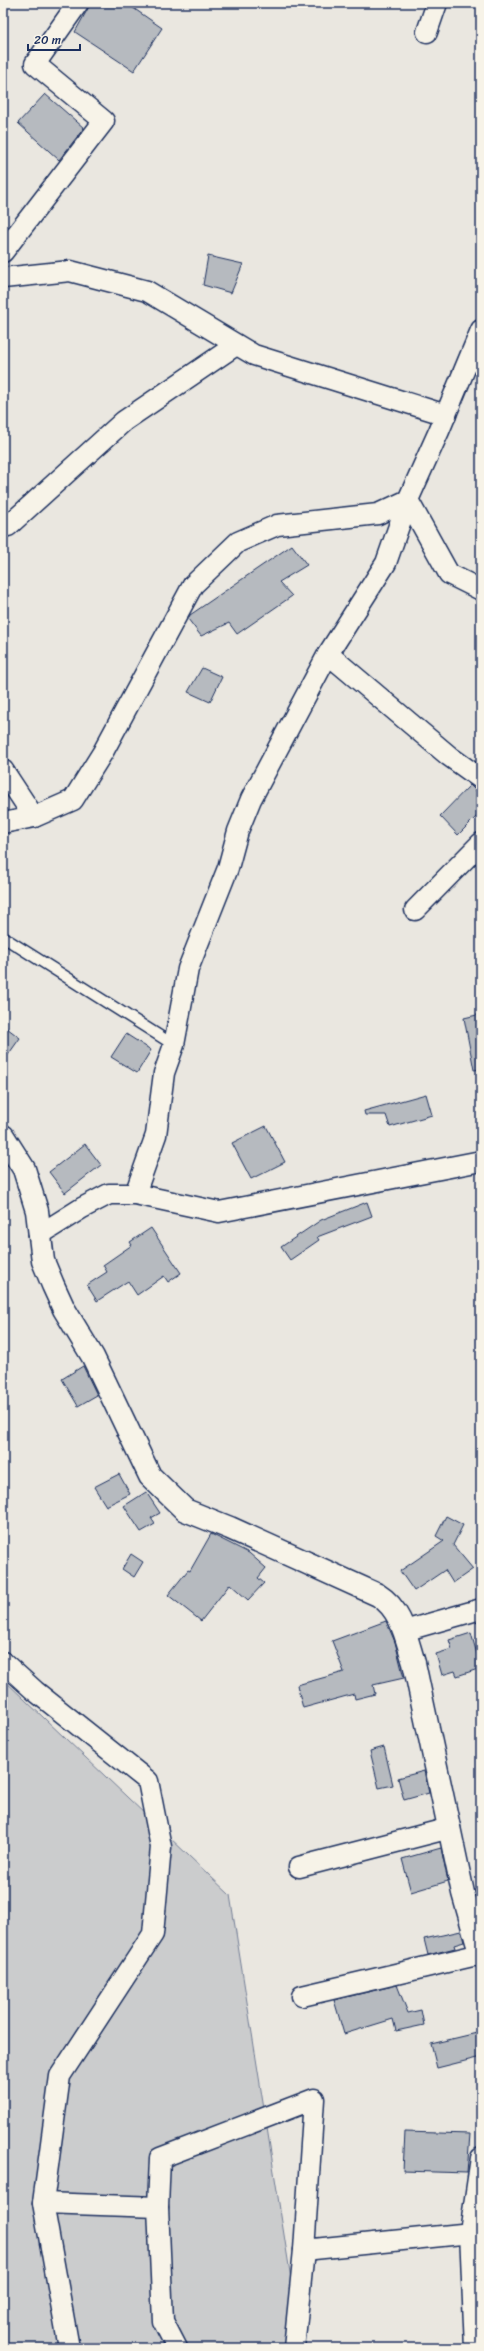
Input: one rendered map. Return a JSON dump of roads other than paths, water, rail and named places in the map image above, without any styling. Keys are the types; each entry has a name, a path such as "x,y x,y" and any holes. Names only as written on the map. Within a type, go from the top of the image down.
{"street":[{"path":"3,252 104,121 35,64 78,3"},
{"path":"427,32 437,3"},
{"path":"3,278 70,271 147,291 254,355 446,415"},
{"path":"135,1194 156,1135 164,1073 174,1045 188,969 228,868 238,830 251,799 328,654 386,563 408,500 446,415 481,330"},
{"path":"3,527 8,526 124,421 236,345"},
{"path":"408,500 449,574 481,590"},
{"path":"3,823 34,817 73,800 103,752 193,586 238,542 277,525 378,514 408,500"},
{"path":"328,654 449,756 481,779"},
{"path":"3,770 34,817"},
{"path":"415,910 481,843"},
{"path":"3,1136 24,1169 37,1211 39,1235 44,1261 64,1309 93,1357 150,1476 185,1510 230,1528 378,1595 392,1605 404,1631 422,1695 463,1893 481,1955 302,1996"},
{"path":"39,1235 82,1208 109,1194 135,1194 219,1212 481,1161"},
{"path":"404,1631 481,1609"},
{"path":"3,1662 35,1691 148,1781 161,1847 153,1934 60,2076 43,2203 69,2348"},
{"path":"299,1867 450,1828"},
{"path":"177,2348 163,2321 158,2207 160,2158 314,2099 304,2250 294,2348"},
{"path":"475,2348 475,2232 481,2158"},
{"path":"43,2203 158,2207"},
{"path":"304,2250 475,2232"}],"lane":[{"path":"3,937 174,1045"}]}
